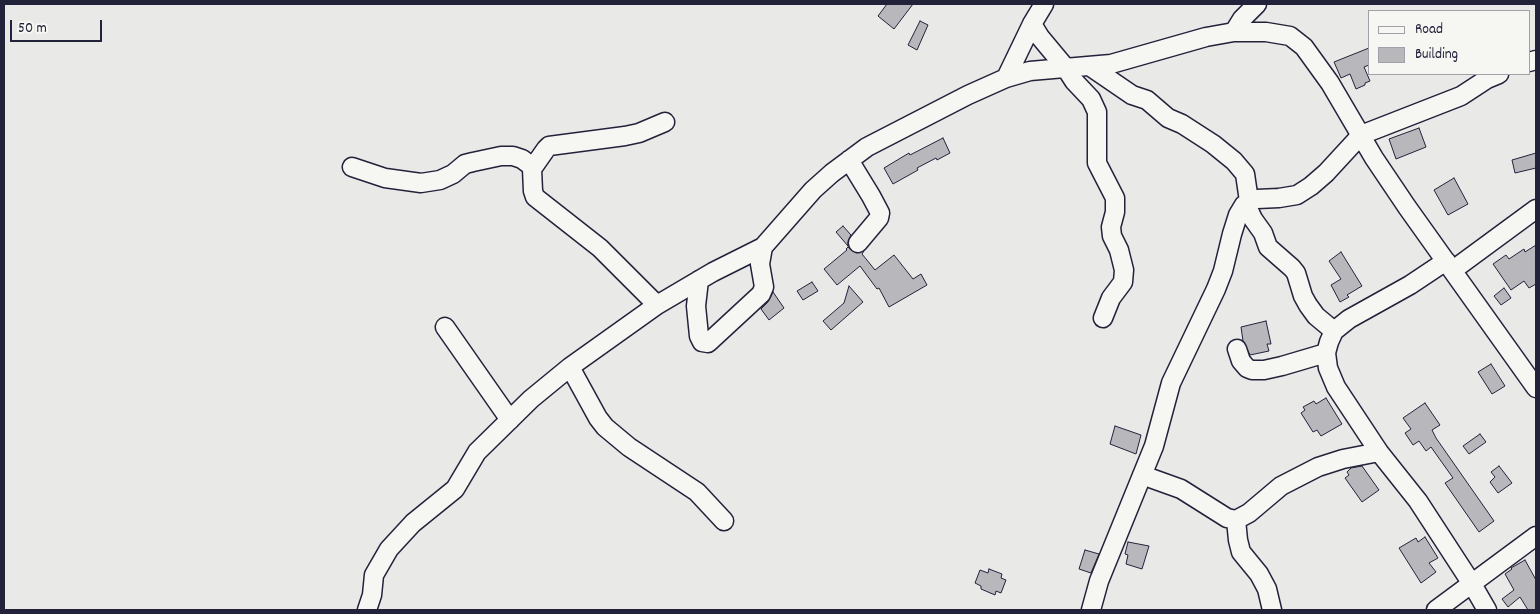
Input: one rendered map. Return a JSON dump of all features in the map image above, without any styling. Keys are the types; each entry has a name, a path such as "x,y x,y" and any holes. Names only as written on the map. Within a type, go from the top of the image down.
{"street":[{"path":"1006,78 1032,24 1044,4"},
{"path":"1234,32 1242,19 1257,4"},
{"path":"1032,24 1040,37 1065,67 1074,82 1090,98 1097,112 1097,163 1115,198 1115,212 1111,227 1112,236 1119,250 1124,270 1123,282 1111,298 1103,318"},
{"path":"367,610 372,595 374,575 389,549 413,523 455,489 477,452 532,399 570,367 657,305 699,280 763,247 813,190 867,147 968,95 1006,78 1030,71 1111,64 1206,37 1251,30 1290,36 1304,47 1330,83 1374,158 1407,207 1535,386"},
{"path":"1091,67 1132,95 1147,100 1168,118 1182,124 1205,139 1241,168 1245,174 1248,203 1253,219 1263,233 1268,247 1296,273 1302,296 1316,316 1334,331"},
{"path":"1091,610 1098,581 1154,446 1171,384 1223,271 1238,215 1248,203 1257,199 1297,195 1311,186 1361,135 1462,96 1487,79 1497,75"},
{"path":"532,168 549,146 625,136 639,133 665,122"},
{"path":"352,167 384,178 421,183 440,180 453,174 465,164 501,156 513,156 522,159 532,168 535,197 600,248 657,305"},
{"path":"849,160 880,212 879,218 858,243"},
{"path":"1487,610 1418,501 1379,452 1336,387 1328,368 1326,353 1334,331 1349,319 1450,265 1536,209"},
{"path":"699,280 696,306 698,336 702,342 708,343 759,298 764,282 760,264 763,247"},
{"path":"445,328 510,420"},
{"path":"1237,349 1241,361 1247,368 1252,370 1264,370 1282,366 1326,353"},
{"path":"570,367 598,418 605,427 629,446 696,492 724,521"},
{"path":"1142,475 1181,489 1219,514 1236,520 1249,513 1282,486 1318,467 1343,459 1379,452"},
{"path":"1236,520 1241,552 1259,574 1268,589 1272,610"},
{"path":"1436,610 1536,536"}],"building":[{"path":"887,4 913,4 894,29 878,16"},
{"path":"920,21 928,25 917,50 908,45"},
{"path":"1368,48 1368,65 1364,67 1370,81 1356,89 1350,74 1341,78 1334,62"},
{"path":"1419,128 1426,147 1396,159 1389,139"},
{"path":"943,138 950,153 917,168 918,170 893,184 884,168 909,153 910,155"},
{"path":"1536,153 1536,168 1515,173 1512,160"},
{"path":"1454,178 1468,204 1448,215 1434,190"},
{"path":"843,226 851,235 848,246 836,232"},
{"path":"1536,245 1536,284 1529,288 1524,281 1511,290 1493,264 1506,255 1509,259 1524,249 1525,252"},
{"path":"848,247 856,253 864,251 862,254 875,270 894,255 913,279 921,274 927,285 889,307 879,288 877,289 860,266 837,285 824,269 847,250"},
{"path":"1341,252 1362,286 1347,295 1349,297 1340,302 1331,285 1341,279 1329,261"},
{"path":"812,282 818,291 803,300 797,291"},
{"path":"849,286 863,302 831,330 823,321 844,303"},
{"path":"1504,288 1511,298 1501,305 1494,296"},
{"path":"773,292 784,308 769,320 761,309 768,302"},
{"path":"1266,321 1271,344 1267,344 1269,351 1250,355 1243,341 1241,327"},
{"path":"1491,364 1505,386 1492,394 1478,372"},
{"path":"1326,398 1342,424 1321,436 1317,430 1313,432 1301,413 1305,410 1303,407 1314,401 1316,404"},
{"path":"1425,403 1440,425 1432,430 1436,438 1494,521 1479,532 1445,483 1453,478 1431,447 1426,451 1419,441 1413,445 1405,433 1411,429 1403,418"},
{"path":"1115,426 1141,435 1136,454 1110,444"},
{"path":"1480,434 1486,442 1469,454 1463,446"},
{"path":"1362,466 1379,490 1362,502 1345,478 1349,475 1347,472 1351,468"},
{"path":"1499,466 1512,483 1498,493 1490,482 1495,477 1491,472"},
{"path":"1425,537 1438,558 1429,563 1436,572 1421,583 1399,548 1416,538 1418,542"},
{"path":"1128,542 1149,546 1142,569 1126,564 1128,555 1125,554"},
{"path":"1085,550 1099,554 1091,573 1079,569"},
{"path":"1525,560 1536,580 1536,610 1528,610 1520,597 1508,607 1502,599 1514,590 1505,574"},
{"path":"989,569 1002,574 1001,578 1006,580 1001,593 996,591 995,595 981,589 981,586 975,583 980,570 988,573"}]}
